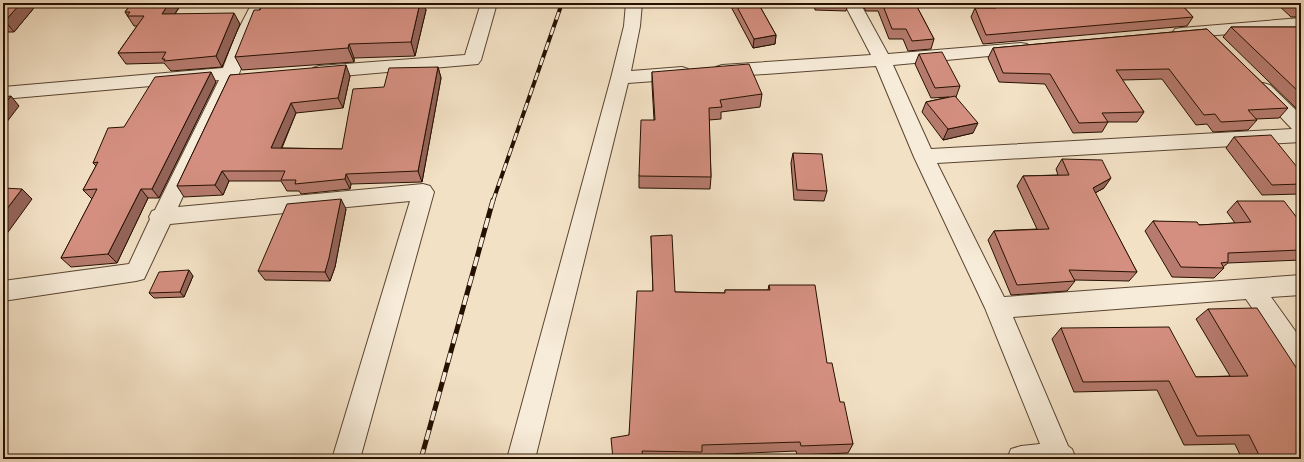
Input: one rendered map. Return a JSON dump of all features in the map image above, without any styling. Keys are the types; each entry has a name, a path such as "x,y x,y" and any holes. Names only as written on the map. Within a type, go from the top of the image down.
{"street":[{"path":"3,291 136,272 160,217 233,76 245,34 260,3"},
{"path":"306,73 472,60 489,3"},
{"path":"521,459 620,78 632,26 634,3"},
{"path":"852,3 882,60 924,157 997,308 1060,457 1020,459"},
{"path":"1187,14 1221,48"},
{"path":"1165,35 1301,23"},
{"path":"620,78 882,60 1039,46"},
{"path":"3,93 233,76"},
{"path":"1250,76 1301,126"},
{"path":"924,157 1301,135"},
{"path":"160,217 423,192 346,459"},
{"path":"997,308 1301,285"},
{"path":"1252,289 1301,359"}],"building":[{"path":"3,3 21,3 5,21 3,21"},
{"path":"132,3 169,3 162,14 234,13 216,56 164,61 165,59 162,59 166,52 118,53 144,16 127,16 130,12 125,12"},
{"path":"263,3 420,3 411,42 349,44 348,48 235,57 254,10 260,10"},
{"path":"735,3 758,3 776,35 754,39"},
{"path":"882,3 915,3 934,39 912,41 906,29 892,29"},
{"path":"993,3 1180,3 1193,17 986,35 975,8 996,8"},
{"path":"1295,3 1301,3 1301,7 1299,7"},
{"path":"1231,27 1301,27 1301,94"},
{"path":"1207,29 1288,108 1248,110 1257,120 1221,122 1215,114 1204,115 1169,69 1116,70 1144,112 1102,113 1108,122 1079,123 1050,74 1003,73 993,48"},
{"path":"942,52 960,86 935,88 919,54"},
{"path":"749,64 762,94 720,100 722,107 709,108 711,177 639,176 641,120 655,120 652,72"},
{"path":"346,65 338,98 291,103 271,148 342,149 353,89 384,87 389,68 438,67 418,171 346,174 345,179 295,184 296,180 281,180 285,171 222,171 215,185 177,186 230,75"},
{"path":"211,72 152,189 141,189 108,254 61,258 97,189 83,190 98,162 93,163 108,128 124,127 155,77"},
{"path":"11,96 3,106 3,97"},
{"path":"955,96 978,123 948,129 926,102"},
{"path":"1271,135 1301,172 1301,184 1272,185 1234,137"},
{"path":"793,153 822,154 827,191 797,190"},
{"path":"1062,159 1102,160 1111,178 1093,188 1137,272 1069,270 1075,281 1017,285 994,231 1049,229 1023,176 1069,175"},
{"path":"3,188 22,189 3,214"},
{"path":"341,199 325,272 258,271 287,204"},
{"path":"1237,201 1284,201 1301,223 1301,250 1228,253 1228,262 1221,263 1224,268 1181,267 1153,221 1197,222 1199,225 1251,222"},
{"path":"672,235 675,292 725,293 725,290 770,290 769,285 815,285 827,363 832,363 840,402 844,402 853,444 801,446 800,442 702,445 702,452 642,451 643,458 613,459 611,438 629,435 637,291 653,291 651,236"},
{"path":"189,270 180,292 149,293 159,272"},
{"path":"1257,308 1301,375 1301,406 1298,406 1301,411 1301,459 1261,459 1249,435 1197,436 1169,381 1083,382 1061,328 1169,327 1196,377 1248,376 1208,309"}],"railway":[{"path":"493,201 562,3"},
{"path":"421,459 493,200"}]}
